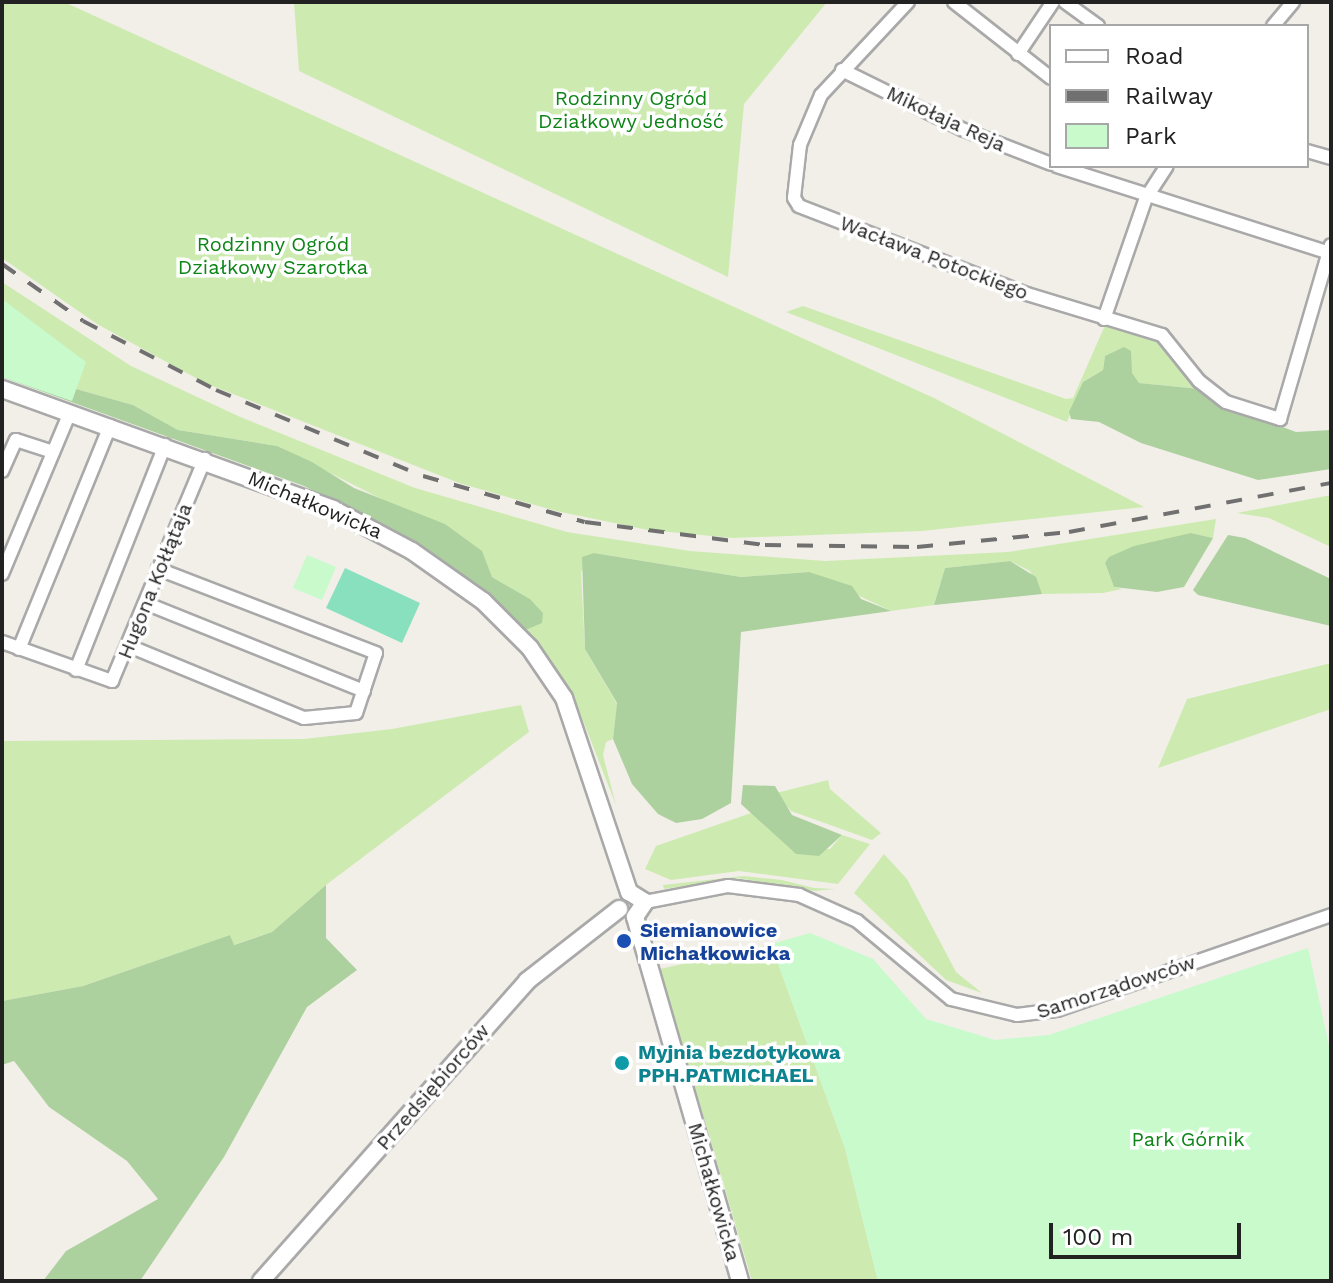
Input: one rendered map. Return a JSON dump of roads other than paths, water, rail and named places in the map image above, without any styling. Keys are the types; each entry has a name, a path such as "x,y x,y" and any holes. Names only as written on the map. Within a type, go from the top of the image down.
{"street":[{"name":"Wacława Potockiego","path":"908,2 821,95 800,145 794,198 799,206 1104,319 1162,335 1199,381 1226,402 1280,419 1330,249"},
{"path":"954,2 1049,77"},
{"path":"1018,54 1053,2"},
{"path":"1065,2 1095,24"},
{"path":"1275,24 1293,2"},
{"name":"Mikołaja Reja","path":"842,70 964,130 1049,163"},
{"path":"1309,152 1331,158"},
{"path":"1063,168 1146,198 1330,249"},
{"path":"1104,319 1146,198 1166,168"},
{"name":"Michałkowicka","path":"2,389 205,459 333,509 398,542 483,601 518,635 570,711 629,892"},
{"path":"2,574 70,412"},
{"path":"19,649 110,426"},
{"path":"2,471 16,440 53,452"},
{"path":"76,670 165,445"},
{"name":"Hugona Kołłątaja","path":"2,642 112,681 205,459"},
{"path":"129,646 304,718 356,713 376,653 158,569"},
{"path":"145,603 364,691"},
{"name":"Samorządowców","path":"645,902 728,886 799,895 857,921 951,999 1017,1015 1057,1010 1331,915"},
{"path":"629,892 645,902 635,917 619,909 621,897 629,892"},
{"name":"Przedsiębiorców","path":"261,1281 527,981 619,909"},
{"name":"Michałkowicka","path":"635,917 740,1281"}],"railway":[{"path":"2,264 83,321 216,390 423,476 585,522 765,545 917,547 1069,532 1331,483"}],"place":[{"name":"Siemianowice Michałkowicka","path":"624,941"},
{"name":"Myjnia bezdotykowa PPH.PATMICHAEL","path":"622,1063"}],"park label":[{"name":"Rodzinny Ogród Działkowy Jedność","path":"631,110"},
{"name":"Rodzinny Ogród Działkowy Szarotka","path":"273,256"},
{"name":"Park Górnik","path":"1188,1139"}]}
